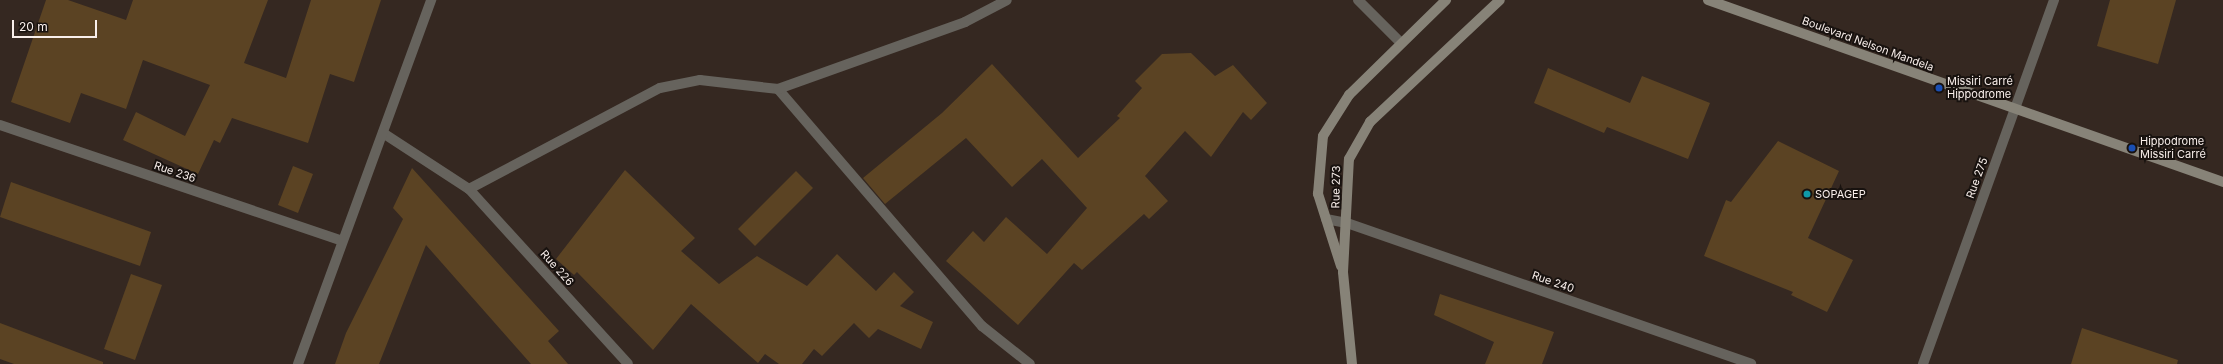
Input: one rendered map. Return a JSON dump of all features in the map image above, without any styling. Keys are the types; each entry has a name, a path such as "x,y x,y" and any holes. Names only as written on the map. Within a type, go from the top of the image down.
{"street":[{"path":"298,364 431,0"},
{"path":"469,189 660,88 700,80 778,89 965,22 1007,0"},
{"path":"1358,0 1401,43"},
{"path":"1343,272 1318,194 1323,136 1349,95 1446,0"},
{"name":"Rue 273","path":"1352,364 1343,272 1347,223 1349,159 1370,122 1500,0"},
{"name":"Boulevard Nelson Mandela","path":"1708,0 2223,182"},
{"name":"Rue 275","path":"1923,364 2054,0"},
{"path":"778,89 982,326 1030,364"},
{"name":"Rue 236","path":"0,125 342,241"},
{"name":"Rue 226","path":"383,133 469,189 628,364"},
{"name":"Rue 240","path":"1326,219 1347,223 1751,364"}],"building":[{"path":"46,0 68,0 126,20 133,0 268,0 244,63 286,78 311,0 381,0 354,82 330,74 308,143 232,118 220,143 214,140 198,174 123,140 136,112 185,136 210,85 143,60 126,109 81,93 70,123 11,102"},
{"path":"2110,0 2176,0 2158,64 2097,46"},
{"path":"1191,53 1215,76 1233,65 1267,103 1251,120 1243,112 1211,157 1185,131 1145,176 1168,201 1149,219 1144,214 1082,270 1074,263 1018,325 946,261 973,231 984,242 1006,217 1047,254 1087,208 1042,159 1012,187 966,138 885,204 863,178 942,113 992,64 1078,158 1120,118 1117,116 1142,88 1135,81 1162,54"},
{"path":"1548,68 1630,103 1642,76 1710,103 1688,159 1607,127 1604,133 1534,103"},
{"path":"1778,141 1839,171 1808,238 1853,260 1827,312 1791,295 1793,292 1704,256 1726,200 1731,202"},
{"path":"293,166 313,174 298,213 278,205"},
{"path":"412,168 559,331 548,341 568,364 531,364 426,245 379,364 335,364 346,333 403,219 393,208"},
{"path":"625,170 695,238 681,251 719,284 757,256 807,286 837,254 876,291 894,272 914,292 900,306 933,322 921,349 878,329 869,338 854,323 822,356 814,349 802,364 779,364 765,354 758,363 691,304 653,350 577,272 574,275 556,259"},
{"path":"796,171 813,188 755,246 738,229"},
{"path":"11,182 151,232 140,266 0,217"},
{"path":"131,274 162,285 135,360 104,349"},
{"path":"1440,294 1554,332 1542,364 1485,364 1494,342 1434,315"},
{"path":"0,323 103,362 103,364 14,364 0,359"},
{"path":"2082,328 2178,360 2177,364 2071,364"}],"place":[{"name":"Missiri Carré Hippodrome","path":"1939,88"},
{"name":"Hippodrome Missiri Carré","path":"2132,148"},
{"name":"SOPAGEP","path":"1807,194"}]}
